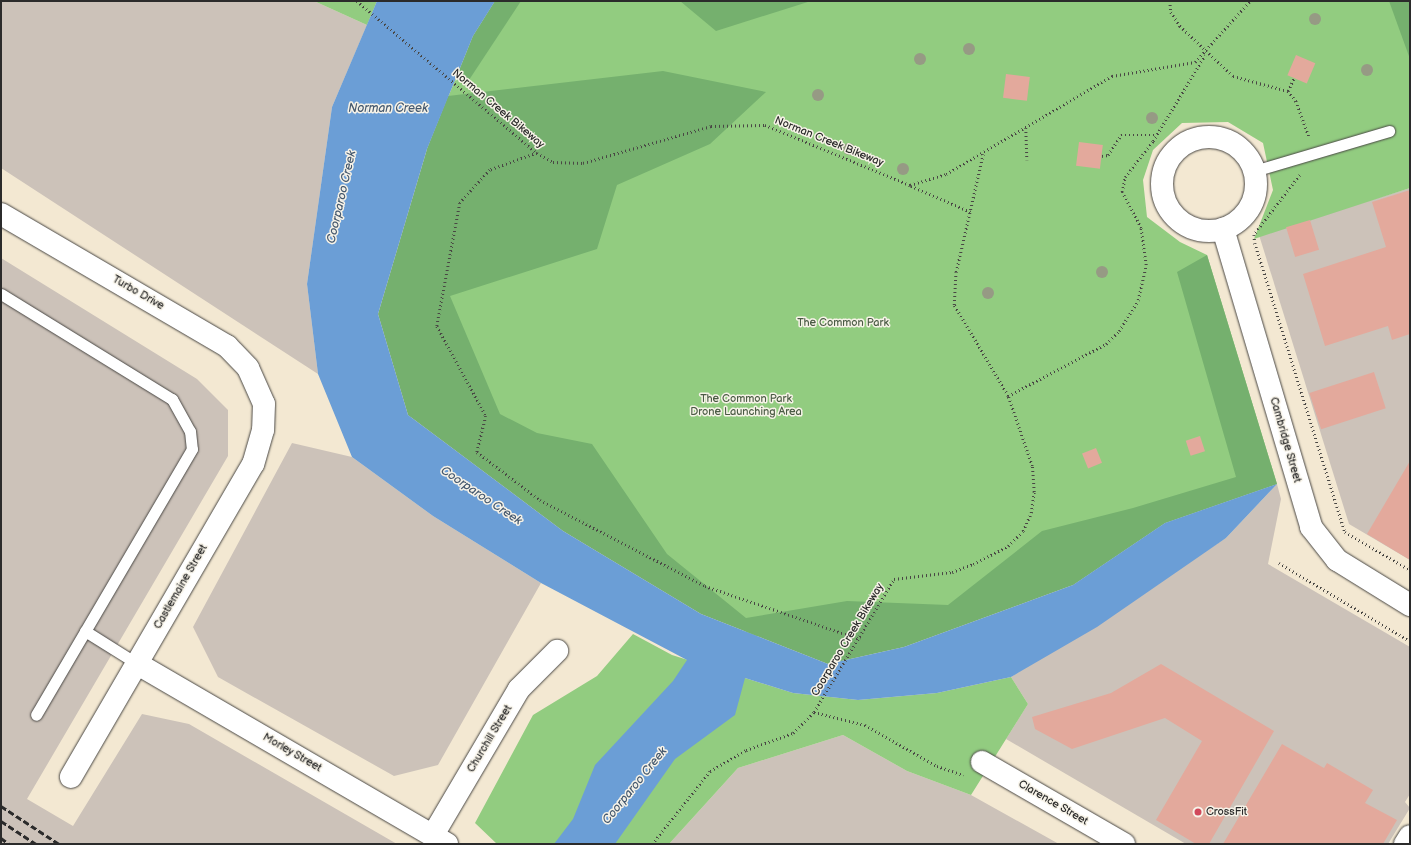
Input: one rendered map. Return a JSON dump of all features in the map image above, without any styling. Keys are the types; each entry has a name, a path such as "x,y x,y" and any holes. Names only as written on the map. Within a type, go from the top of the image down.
{"street":[{"path":"1206,137 1236,146 1254,171 1256,186 1250,206 1236,223 1223,229 1192,228 1168,207 1163,187 1168,161 1177,149 1206,137"},
{"name":"Turbo Drive","path":"1,214 222,343 248,368 260,390"},
{"name":"Cambridge Street","path":"1223,229 1311,527 1337,560 1410,605"},
{"name":"Castlemaine Street","path":"71,777 253,464 263,430 264,404 260,390"},
{"name":"Churchill Street","path":"440,840 519,689 557,651"},
{"name":"Morley Street","path":"136,663 440,840"},
{"name":"Clarence Street","path":"982,762 1124,844"},
{"path":"1405,844 1410,836"}],"lane":[{"path":"1254,171 1389,131"},
{"path":"1,294 172,399 190,431 192,449 36,715"},
{"path":"85,631 136,663"}],"path":[{"name":"Norman Creek Bikeway","path":"357,1 537,153 553,162 583,163 711,126 765,125 971,212"},
{"path":"1170,1 1171,12 1180,26 1207,53 1233,76 1288,91 1303,120"},
{"path":"1008,396 1106,344 1119,331 1138,300 1146,265 1141,228 1122,192 1125,176 1157,135 1207,53 1250,1"},
{"path":"910,185 946,174 983,154 1112,76 1186,66 1207,53"},
{"path":"1288,91 1294,78"},
{"path":"1026,128 1027,160"},
{"path":"1102,156 1108,155 1121,135 1157,135"},
{"path":"537,153 490,170 460,203 437,326 486,416 477,452 540,500 705,586 860,639"},
{"name":"Coorparoo Creek Bikeway","path":"652,844 710,771 746,750 793,733 814,712 860,639 894,579 952,572 1008,546 1023,531 1031,513 1032,472 1008,396 954,305 956,272 971,212 983,154"},
{"path":"1295,184 1254,235 1254,243 1345,532 1410,570"},
{"path":"1279,563 1410,641"},
{"name":"Coorparoo Creek Bikeway","path":"814,712 865,725 936,766 962,776 982,762"}],"shaded area":[{"path":"1,1 314,1 367,25 332,107 307,284 318,374 1,168"},
{"path":"1410,188 1410,560 1349,524 1259,235"},
{"path":"1,258 197,379 228,410 228,456 27,799 73,826 142,714 189,724 397,844 1,844"},
{"path":"292,443 352,457 433,516 541,583 438,765 394,776 218,677 193,627"},
{"path":"1277,484 1281,499 1268,564 1410,647 1410,794 1405,802 1410,808 1388,844 1186,844 1006,739 1028,704 1011,677 1226,538"},
{"path":"843,735 907,771 971,795 1059,844 669,844 738,768"}],"green space":[{"path":"314,1 377,1 367,25"},
{"name":"The Common Park","path":"495,1 1410,1 1410,188 1254,239 1273,190 1263,143 1228,122 1182,123 1153,150 1143,180 1147,217 1180,242 1207,255 1277,484 1165,523 1073,585 754,637 408,415 427,149 473,36"},
{"path":"495,1 521,1 469,80 459,71 473,36"},
{"path":"680,1 811,1 716,31"},
{"path":"1389,1 1410,1 1410,59"},
{"path":"663,71 766,92 710,144 617,185 597,249 450,296 500,414 537,433 592,444 667,554 746,618 847,601 948,605 1042,531 1133,508 1236,477 1177,272 1207,255 1277,484 1165,523 1073,585 904,647 828,664 701,614 563,531 408,415 378,314 427,149 448,96"},
{"path":"633,634 672,655 793,693 858,700 937,693 1011,677 1028,704 971,795 907,771 843,735 738,768 669,844 497,844 475,823 533,715 597,676"}],"water":[{"name":"Norman Creek","path":"377,1 495,1 473,36 427,149 378,314 408,415 563,531 701,614 828,664 904,647 1073,585 1165,523 1277,484 1226,538 1097,627 1011,677 937,693 858,700 793,693 745,678 735,715 675,759 615,844 554,844 573,819 595,765 673,681 687,660 541,583 433,516 352,457 318,374 307,284 332,107"}],"building":[{"path":"1296,55 1315,63 1307,83 1287,75"},
{"path":"1006,74 1030,77 1027,101 1003,98"},
{"path":"1079,142 1103,145 1100,169 1076,166"},
{"path":"1410,190 1410,334 1392,340 1388,326 1325,346 1303,274 1386,247 1372,202"},
{"path":"1310,220 1319,250 1295,257 1286,227"},
{"path":"1374,372 1386,408 1321,429 1309,393"},
{"path":"1200,436 1205,451 1191,456 1186,441"},
{"path":"1096,448 1102,463 1088,468 1082,454"},
{"path":"1410,461 1410,560 1367,534"},
{"path":"1161,664 1274,731 1209,844 1196,844 1156,820 1202,741 1165,718 1072,749 1035,729 1032,717 1111,693"},
{"path":"1282,744 1324,768 1327,763 1373,790 1365,803 1397,820 1383,844 1223,844"}],"railway":[{"path":"1,806 59,844"},
{"path":"1,821 36,844"},
{"path":"1,838 9,844"}],"place":[{"name":"CrossFit","path":"1198,812"}],"water label":[{"name":"Coorparoo Creek","path":"342,197"},
{"name":"Coorparoo Creek","path":"481,496"},
{"name":"Coorparoo Creek","path":"635,786"}],"park label":[{"name":"The Common Park Drone Launching Area","path":"746,406"}]}
